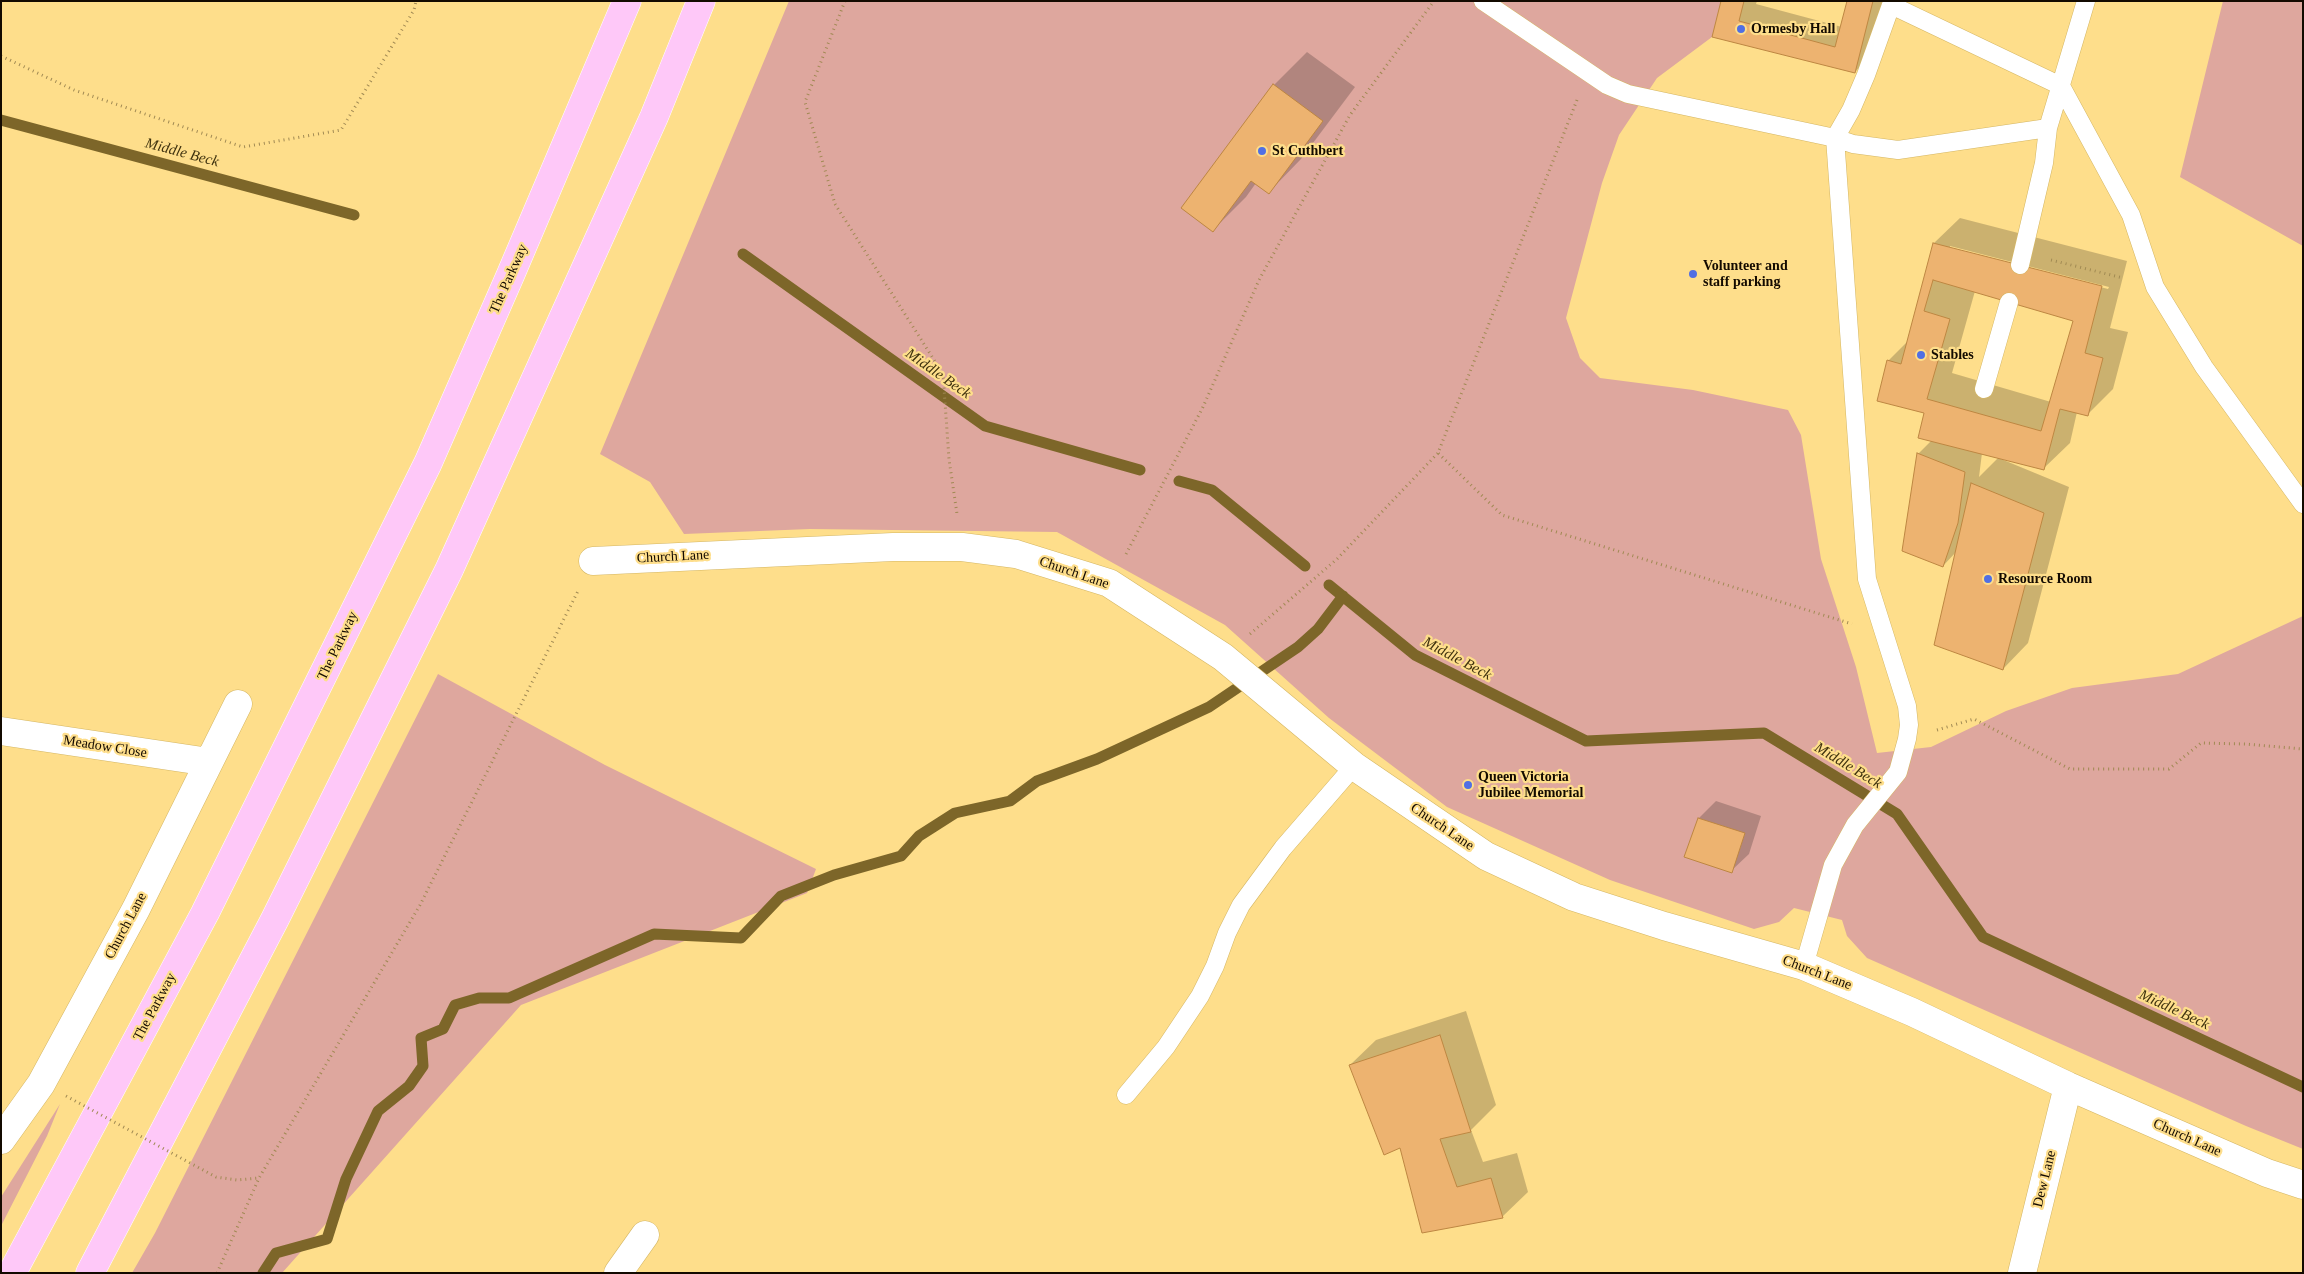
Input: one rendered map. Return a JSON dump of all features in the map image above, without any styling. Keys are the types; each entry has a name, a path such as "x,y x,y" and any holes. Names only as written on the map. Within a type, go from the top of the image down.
{"highway":[{"name":"The Parkway","path":"12,1273 206,913 428,463 627,1"},
{"path":"90,1273 275,919 450,570 634,163 701,1"}],"street":[{"name":"Church Lane","path":"593,561 892,547 962,546 1016,554 1109,583 1231,664 1276,704 1354,766 1486,856 1574,897 1664,926 1804,966 1912,1012 2068,1086 2267,1173 2303,1185"},
{"name":"Church Lane","path":"1,1140 42,1084 136,909 238,704"},
{"name":"Meadow Close","path":"1,731 209,762"},
{"name":"Dew Lane","path":"2022,1273 2068,1086"},
{"path":"618,1273 645,1235"}],"lane":[{"path":"1483,1 1607,85 1628,94 1835,138 1853,144 1898,150 2048,128"},
{"path":"2021,259 2044,163 2048,128 2086,1"},
{"path":"1804,966 1834,865 1855,825 1898,772 1907,739 1907,706 1867,579 1835,138 1851,110 1866,75 1892,3 2061,86 2131,215 2155,287 2204,367 2303,504"},
{"path":"1984,389 2009,302"},
{"path":"1126,1095 1166,1047 1200,996 1241,905 1283,848 1354,766"}],"path":[{"path":"1,56 74,90 242,147 342,130 414,10 416,1"},
{"path":"845,1 805,102 836,204 943,374 949,459 962,546"},
{"path":"1109,583 1130,549 1203,407 1260,280 1350,115 1434,1"},
{"path":"1231,664 1438,453 1577,100 1586,71"},
{"path":"2021,259 2155,287"},
{"path":"1438,453 1502,515 1884,634"},
{"path":"217,1273 259,1178 420,905 593,561"},
{"path":"1907,739 1974,719 2070,769 2169,769 2201,743 2246,744 2303,749"},
{"path":"66,1096 216,1177 238,1180 259,1178"}],"shaded area":[{"path":"789,1 1721,1 1712,37 1657,78 1619,135 1602,183 1566,318 1580,358 1600,378 1693,390 1788,410 1801,435 1821,559 1856,667 1877,753 1931,747 2006,711 2072,688 2178,674 2303,616 2303,1149 2246,1126 1867,958 1847,936 1842,920 1794,908 1779,922 1754,929 1610,880 1447,807 1329,718 1225,625 1057,532 810,529 684,534 650,482 600,454"},
{"path":"2223,1 2303,1 2303,246 2180,177"},
{"path":"438,674 605,765 816,869 807,893 521,1005 282,1273 132,1273 155,1233"},
{"path":"60,1104 47,1136 1,1226 1,1197"}],"building":[{"name":"Ormesby Hall","path":"1721,1 1744,1 1739,21 1835,47 1847,1 1873,1 1855,73 1712,37"},
{"name":"St Cuthbert","path":"1273,84 1323,121 1269,194 1251,181 1213,232 1181,208"},
{"name":"Stables","path":"1933,243 2102,286 2085,353 2103,358 2088,416 2060,409 2044,470 1918,438 1924,413 1877,401 1887,360 1901,364","holes":["1933,280 2073,321 2041,431 1927,399 1950,319 1924,311"]},
{"path":"1917,453 1965,472 1958,523 1943,567 1902,551"},
{"name":"Resource Room","path":"1971,483 2044,513 2003,670 1934,645"},
{"path":"1698,818 1745,833 1732,873 1684,857"},
{"path":"1440,1035 1471,1132 1440,1139 1457,1187 1491,1178 1503,1218 1422,1233 1400,1148 1384,1155 1349,1065"}],"waterway":[{"name":"Middle Beck","path":"1,120 354,215"},
{"name":"Middle Beck","path":"743,254 985,426 1140,470"},
{"name":"Middle Beck","path":"1179,481 1212,490 1305,566"},
{"name":"Middle Beck","path":"1329,585 1415,655 1586,741 1764,733 1897,814 1983,937 2303,1087"},
{"path":"263,1273 276,1253 327,1239 346,1179 378,1111 409,1086 423,1066 421,1038 443,1029 455,1005 479,998 509,998 654,934 741,938 781,896 834,875 901,856 919,836 955,813 1010,801 1037,781 1097,759 1209,707 1298,647 1318,629 1343,596"}],"place":[{"name":"Ormesby Hall","path":"1741,29"},
{"name":"St Cuthbert","path":"1262,151"},
{"name":"Volunteer and staff parking","path":"1693,274"},
{"name":"Stables","path":"1921,355"},
{"name":"Resource Room","path":"1988,579"},
{"name":"Queen Victoria Jubilee Memorial","path":"1468,785"}]}
